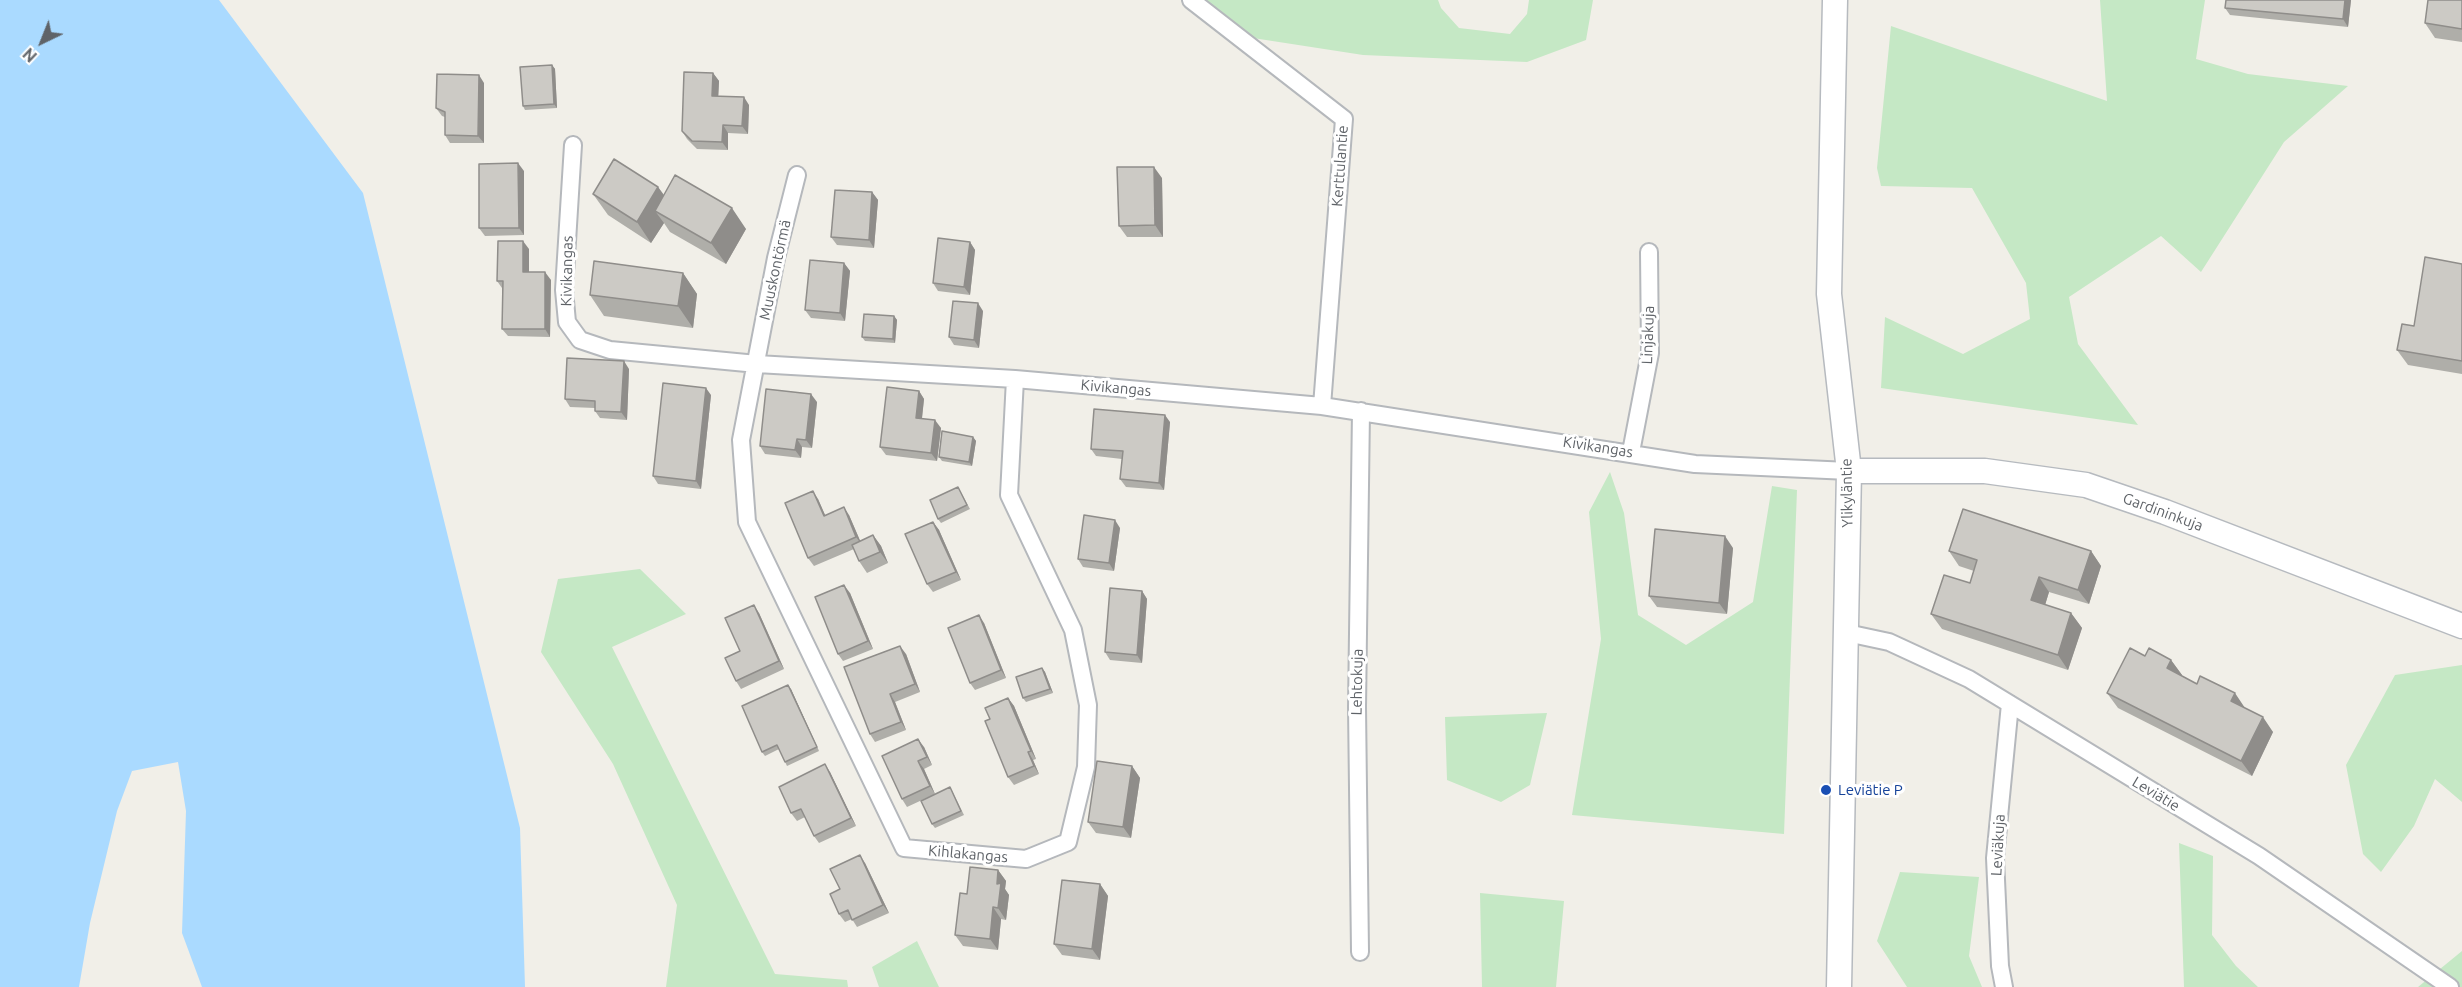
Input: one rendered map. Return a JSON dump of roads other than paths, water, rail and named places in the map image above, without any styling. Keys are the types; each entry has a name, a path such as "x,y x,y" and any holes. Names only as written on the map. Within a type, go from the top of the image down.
{"main road":[{"name":"Ylikyläntie","path":"1835,0 1829,294 1849,471 1839,987"},
{"name":"Gardininkuja","path":"1849,471 1985,471 2086,485 2166,512 2462,626"}],"street":[{"name":"Kerttulantie","path":"1191,0 1344,119 1322,406"},
{"name":"Kivikangas","path":"573,145 564,290 567,322 580,340 610,350 757,364 1015,379 1322,406 1631,452 1695,464 1849,471"},
{"name":"Muuskontörmä","path":"757,364 776,258 797,175"},
{"name":"Linjakuja","path":"1631,452 1650,353 1648,252"},
{"name":"Kihlakangas","path":"757,364 741,440 747,522 904,848 1026,859 1068,842 1086,767 1088,705 1073,630 1009,495 1015,379"},
{"name":"Lehtokuja","path":"1360,952 1357,707 1361,411"},
{"name":"Leviätie","path":"1846,633 1889,642 1969,679 2259,856 2450,987"},
{"name":"Leviäkuja","path":"2004,987 2000,966 1995,858 2010,704"}],"water":[{"path":"0,0 219,0 363,193 520,828 525,987 202,987 182,933 186,811 178,762 132,771 117,811 90,923 79,987 0,987"}],"place":[{"name":"Leviätie P","path":"1826,790"}]}
